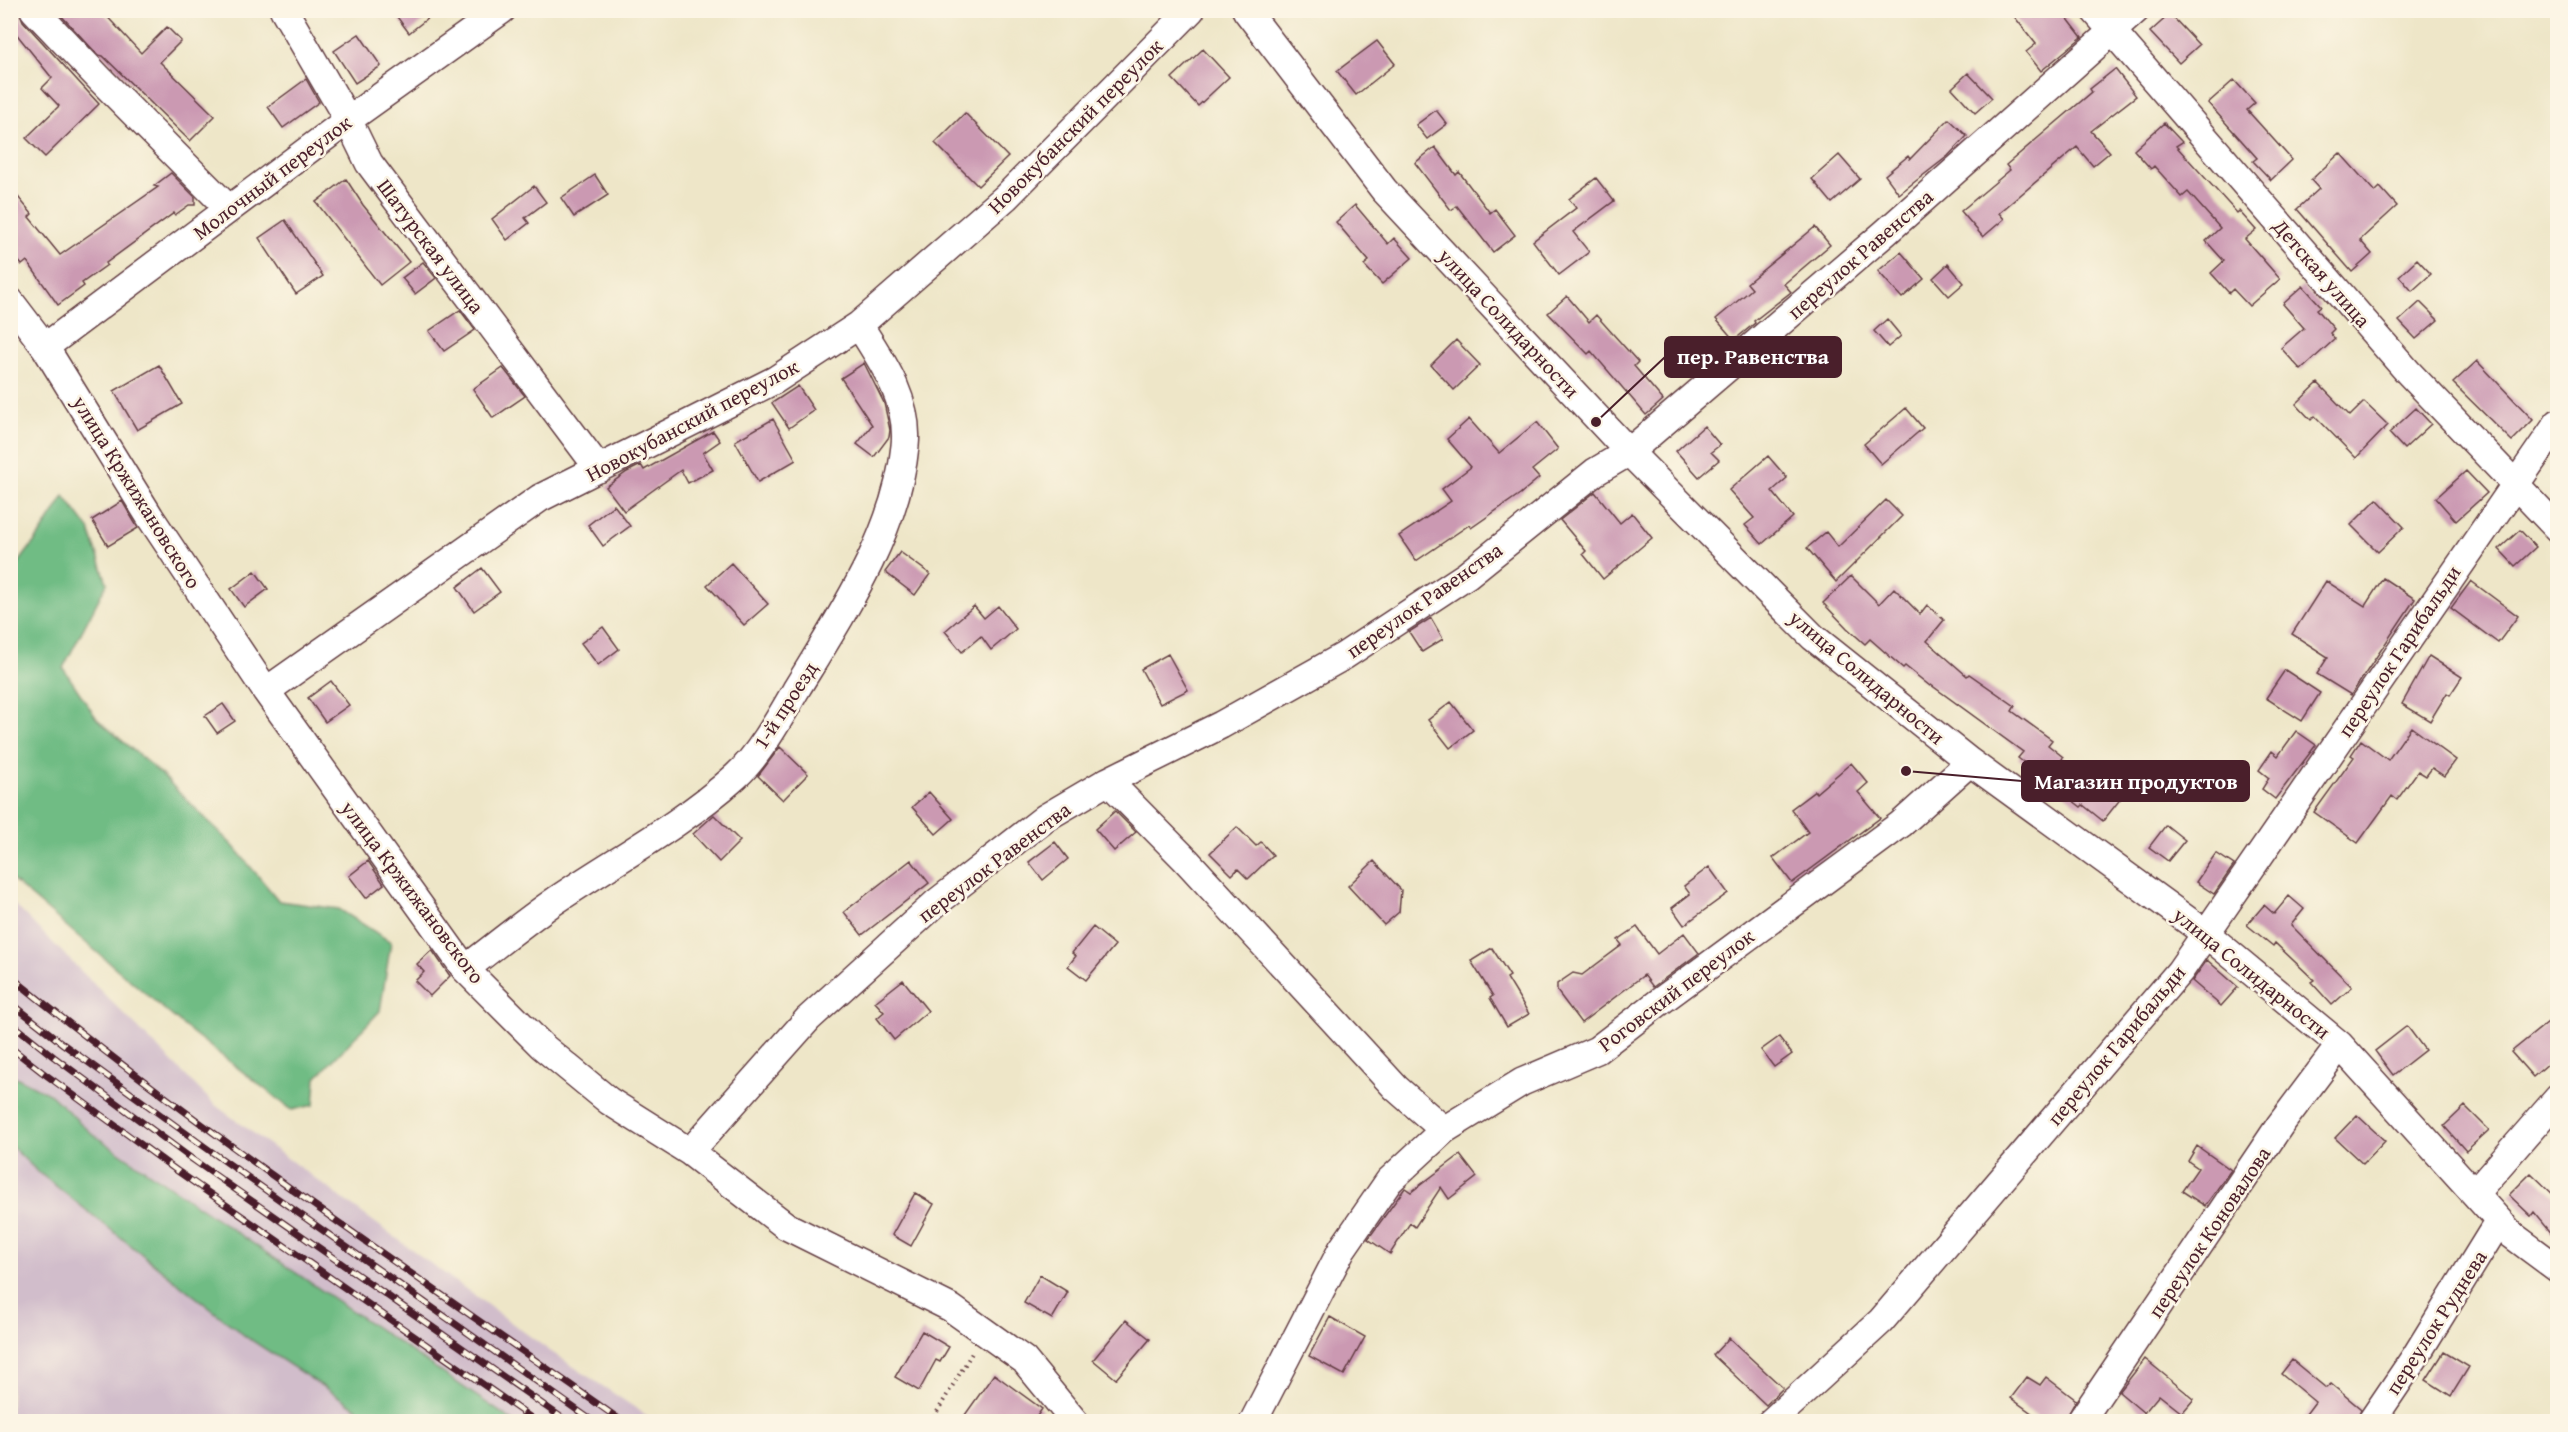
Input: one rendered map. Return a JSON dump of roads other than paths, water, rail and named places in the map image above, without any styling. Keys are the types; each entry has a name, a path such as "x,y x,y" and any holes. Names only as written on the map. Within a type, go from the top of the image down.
{"street":[{"path":"34,10 229,209"},
{"name":"Шатурская улица","path":"284,10 348,120 369,163 599,469"},
{"name":"Молочный переулок","path":"45,346 348,120 502,10"},
{"name":"Новокубанский переулок","path":"266,691 540,498 775,380 859,325 1006,197 1191,10"},
{"name":"улица Солидарности","path":"1246,10 1384,190 1629,452 1813,637 1970,762 2205,933 2340,1045 2475,1192 2512,1236 2558,1269"},
{"name":"Детская улица","path":"2094,10 2408,372 2558,529"},
{"name":"переулок Равенства","path":"690,1152 808,1018 936,903 1045,818 1108,781 1221,725 1344,656 1467,575 1595,472 1629,452 1885,233 2136,10"},
{"name":"улица Кржижановского","path":"10,301 45,346 150,517 266,691 465,969 542,1046 609,1101 690,1152 786,1226 951,1308 1024,1360 1075,1422"},
{"name":"1-й проезд","path":"465,969 552,903 686,818 737,776 773,729 867,569 894,501 906,444 901,402 883,362 859,325"},
{"name":"переулок Гарибальди","path":"1771,1422 1881,1321 2180,971 2558,423"},
{"name":"Роговский переулок","path":"1253,1422 1342,1249 1389,1181 1444,1130 1522,1082 1597,1050 1901,824 1970,762"},
{"path":"1108,781 1186,860 1396,1088 1444,1130"},
{"name":"переулок Коновалова","path":"2080,1422 2280,1125 2340,1045"},
{"path":"2475,1192 2558,1098"},
{"name":"переулок Руднева","path":"2371,1422 2415,1357 2499,1221"}],"railway":[{"path":"10,976 84,1035 236,1149 623,1422"},
{"path":"10,1002 63,1044 205,1147 594,1422"},
{"path":"10,1022 192,1159 568,1422"},
{"path":"10,1047 176,1170 537,1422"}],"place":[{"name":"пер. Равенства","path":"1596,422"},
{"name":"Магазин продуктов","path":"1906,771"}]}
